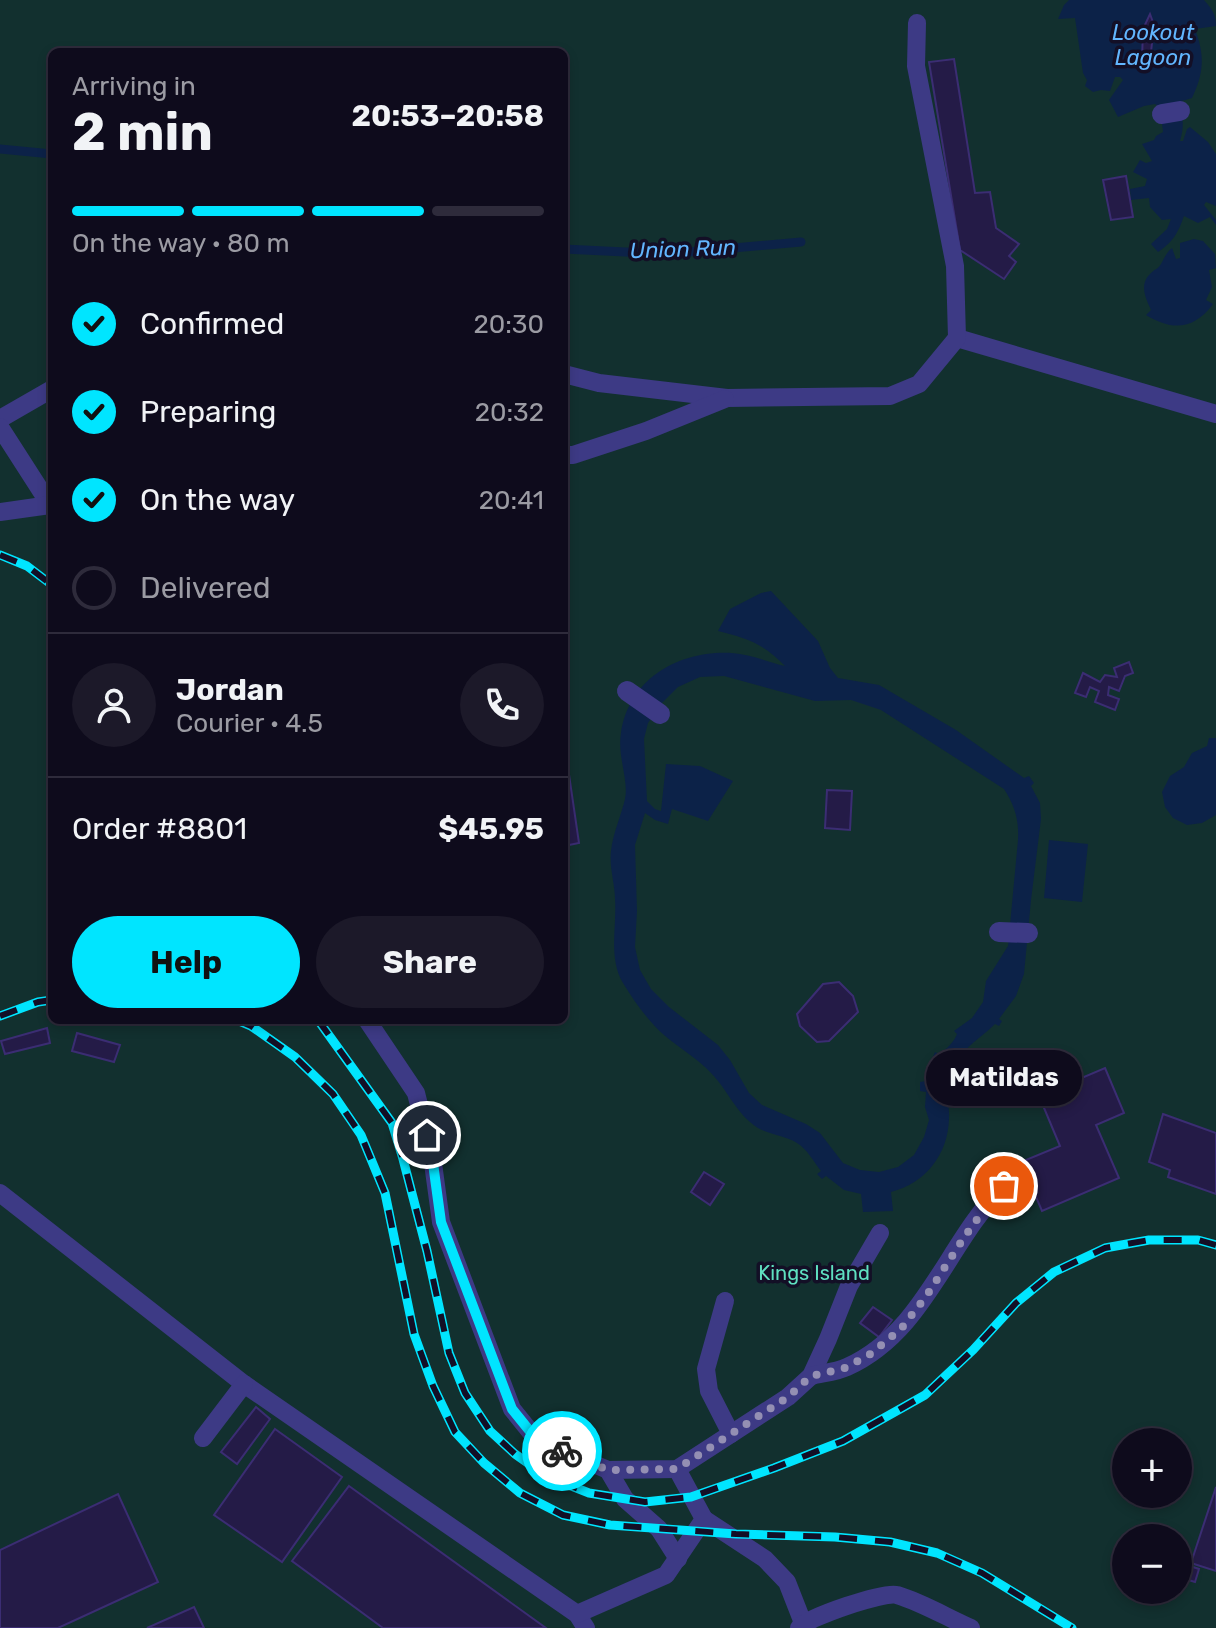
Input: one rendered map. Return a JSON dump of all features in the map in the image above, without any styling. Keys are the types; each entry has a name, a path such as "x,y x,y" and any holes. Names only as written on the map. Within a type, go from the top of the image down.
{"street":[{"path":"627,691 660,714"},
{"path":"999,932 1028,933"}],"lane":[{"path":"568,375 599,383 727,398 890,396 919,384 957,338 955,266 916,66 917,23"},
{"path":"957,338 1216,414"},
{"path":"0,419 48,391"},
{"path":"568,455 646,431 727,398"},
{"path":"0,427 48,502"},
{"path":"0,512 48,507"},
{"path":"370,1024 416,1093 432,1156 441,1222 512,1409 537,1440 608,1470 677,1469 788,1397 811,1376 849,1286 880,1233"},
{"path":"811,1376 845,1368 869,1355 901,1329 965,1236 1004,1186"},
{"path":"0,1193 244,1384 582,1621 666,1575 704,1519"},
{"path":"725,1301 706,1369 709,1391 731,1434"},
{"path":"203,1438 244,1384"},
{"path":"677,1469 704,1519 765,1559 787,1582 801,1625 830,1611 894,1593 971,1628"},
{"path":"608,1470 625,1499 659,1529 678,1559"}],"green space":[{"name":"Kings Island","path":"0,0 1216,0 1216,1628 0,1628"}],"water":[{"name":"Lookout Lagoon","path":"1069,0 1204,0 1211,9 1216,26 1195,29 1202,56 1199,80 1192,98 1178,105 1183,123 1180,141 1183,141 1190,127 1208,142 1216,154 1216,206 1206,202 1204,205 1216,220 1216,225 1210,217 1198,223 1184,216 1174,237 1163,248 1158,252 1151,244 1167,229 1171,219 1162,220 1150,207 1149,198 1131,200 1130,189 1145,186 1147,179 1133,172 1140,160 1146,163 1152,161 1142,144 1154,140 1163,132 1160,108 1155,104 1144,106 1118,117 1109,100 1123,80 1120,77 1115,77 1110,91 1093,92 1085,86 1087,80 1083,73 1075,18 1058,19"},
{"path":"1194,239 1203,241 1215,254 1216,268 1209,270 1212,287 1206,300 1213,304 1198,319 1182,325 1165,324 1146,315 1151,310 1144,291 1147,277 1160,266 1172,248 1176,259 1180,258 1180,243"},
{"path":"771,591 818,641 838,678 879,685 956,730 1024,778 1029,776 1040,803 1041,819 1024,974 1016,996 999,1019 1002,1021 999,1026 995,1024 971,1045 951,1069 947,1083 948,1132 944,1144 933,1165 924,1174 904,1188 891,1192 893,1211 863,1212 861,1194 844,1190 826,1176 822,1179 817,1174 821,1171 801,1146 750,1122 711,1073 647,1017 618,973 611,857 626,792 620,741 626,714 634,697 660,671 694,656 732,653 785,666 754,643 718,631 730,609","holes":["724,676 815,701 851,700 881,710 1004,789 1017,820 1018,840 1008,946 986,981 983,1002 972,1018 954,1031 957,1034 950,1046 939,1054 935,1052 926,1081 920,1082 920,1091 926,1092 925,1107 929,1120 914,1155 898,1167 879,1172 860,1170 843,1163 820,1133 762,1105 749,1093 718,1045 651,989 640,970 635,947 635,845 645,813 668,824 672,809 708,821 733,781 700,766 666,764 661,811 647,801 644,739 648,723 661,704 678,687 700,677"]},
{"path":"1209,738 1216,738 1216,815 1202,823 1187,825 1173,818 1165,807 1162,792 1170,776 1184,767 1192,753 1207,746"},
{"path":"1049,840 1088,844 1082,902 1044,898"}],"building":[{"path":"1150,14 1154,25 1150,61 1142,60 1143,29"},
{"path":"954,59 975,193 990,192 996,228 1019,244 1009,256 1016,262 1004,279 960,250 929,62"},
{"path":"1126,176 1133,217 1111,220 1103,180"},
{"path":"1129,662 1133,673 1125,676 1119,691 1109,687 1108,695 1119,699 1115,710 1095,702 1099,691 1090,687 1086,697 1075,693 1083,673 1100,682 1105,675 1117,677 1114,668"},
{"path":"568,768 579,843 568,845"},
{"path":"827,790 852,791 850,830 825,828"},
{"path":"839,982 853,996 858,1012 829,1041 817,1042 800,1026 797,1014 823,984"},
{"path":"47,1028 50,1043 5,1054 1,1041"},
{"path":"77,1033 120,1045 114,1062 72,1051"},
{"path":"1105,1068 1124,1113 1096,1125 1119,1178 1042,1211 1021,1162 1060,1146 1039,1096"},
{"path":"1163,1114 1216,1133 1216,1194 1168,1177 1170,1170 1149,1162"},
{"path":"704,1172 724,1184 710,1205 691,1192"},
{"path":"873,1307 892,1320 879,1337 860,1323"},
{"path":"256,1407 270,1419 237,1464 221,1452"},
{"path":"275,1429 342,1477 282,1562 214,1515"},
{"path":"349,1486 546,1628 383,1628 292,1561"},
{"path":"1216,1487 1216,1571 1192,1563"},
{"path":"118,1494 158,1582 58,1628 0,1628 0,1550"},
{"path":"1192,1567 1199,1569 1195,1582 1192,1581"},
{"path":"194,1607 204,1628 147,1628"}],"waterway":[{"name":"Union Run","path":"0,149 48,154"},
{"name":"Union Run","path":"568,249 666,254 801,242"}],"railway":[{"path":"0,555 27,566 48,582"},
{"path":"0,1016 48,1001"},
{"path":"246,1024 295,1057 333,1094 361,1135 385,1193 414,1334 433,1386 455,1432 484,1463 520,1493 563,1515 610,1525 835,1537 890,1542 937,1553 982,1573 1072,1628"},
{"path":"321,1024 392,1123 427,1251 449,1353 465,1393 490,1431 515,1454 546,1476 589,1493 645,1502 691,1497 843,1441 925,1395 973,1350 1016,1303 1054,1272 1105,1248 1149,1240 1198,1240 1216,1245"}],"way so far":[{"path":"562,1451 608,1470 677,1469 788,1397 811,1376 845,1368 869,1355 901,1329 965,1236 1004,1186"}],"place":[{"name":"Matildas","path":"1004,1186"}],"route":[{"path":"427,1135 441,1222 512,1409 537,1440 562,1451"}]}
